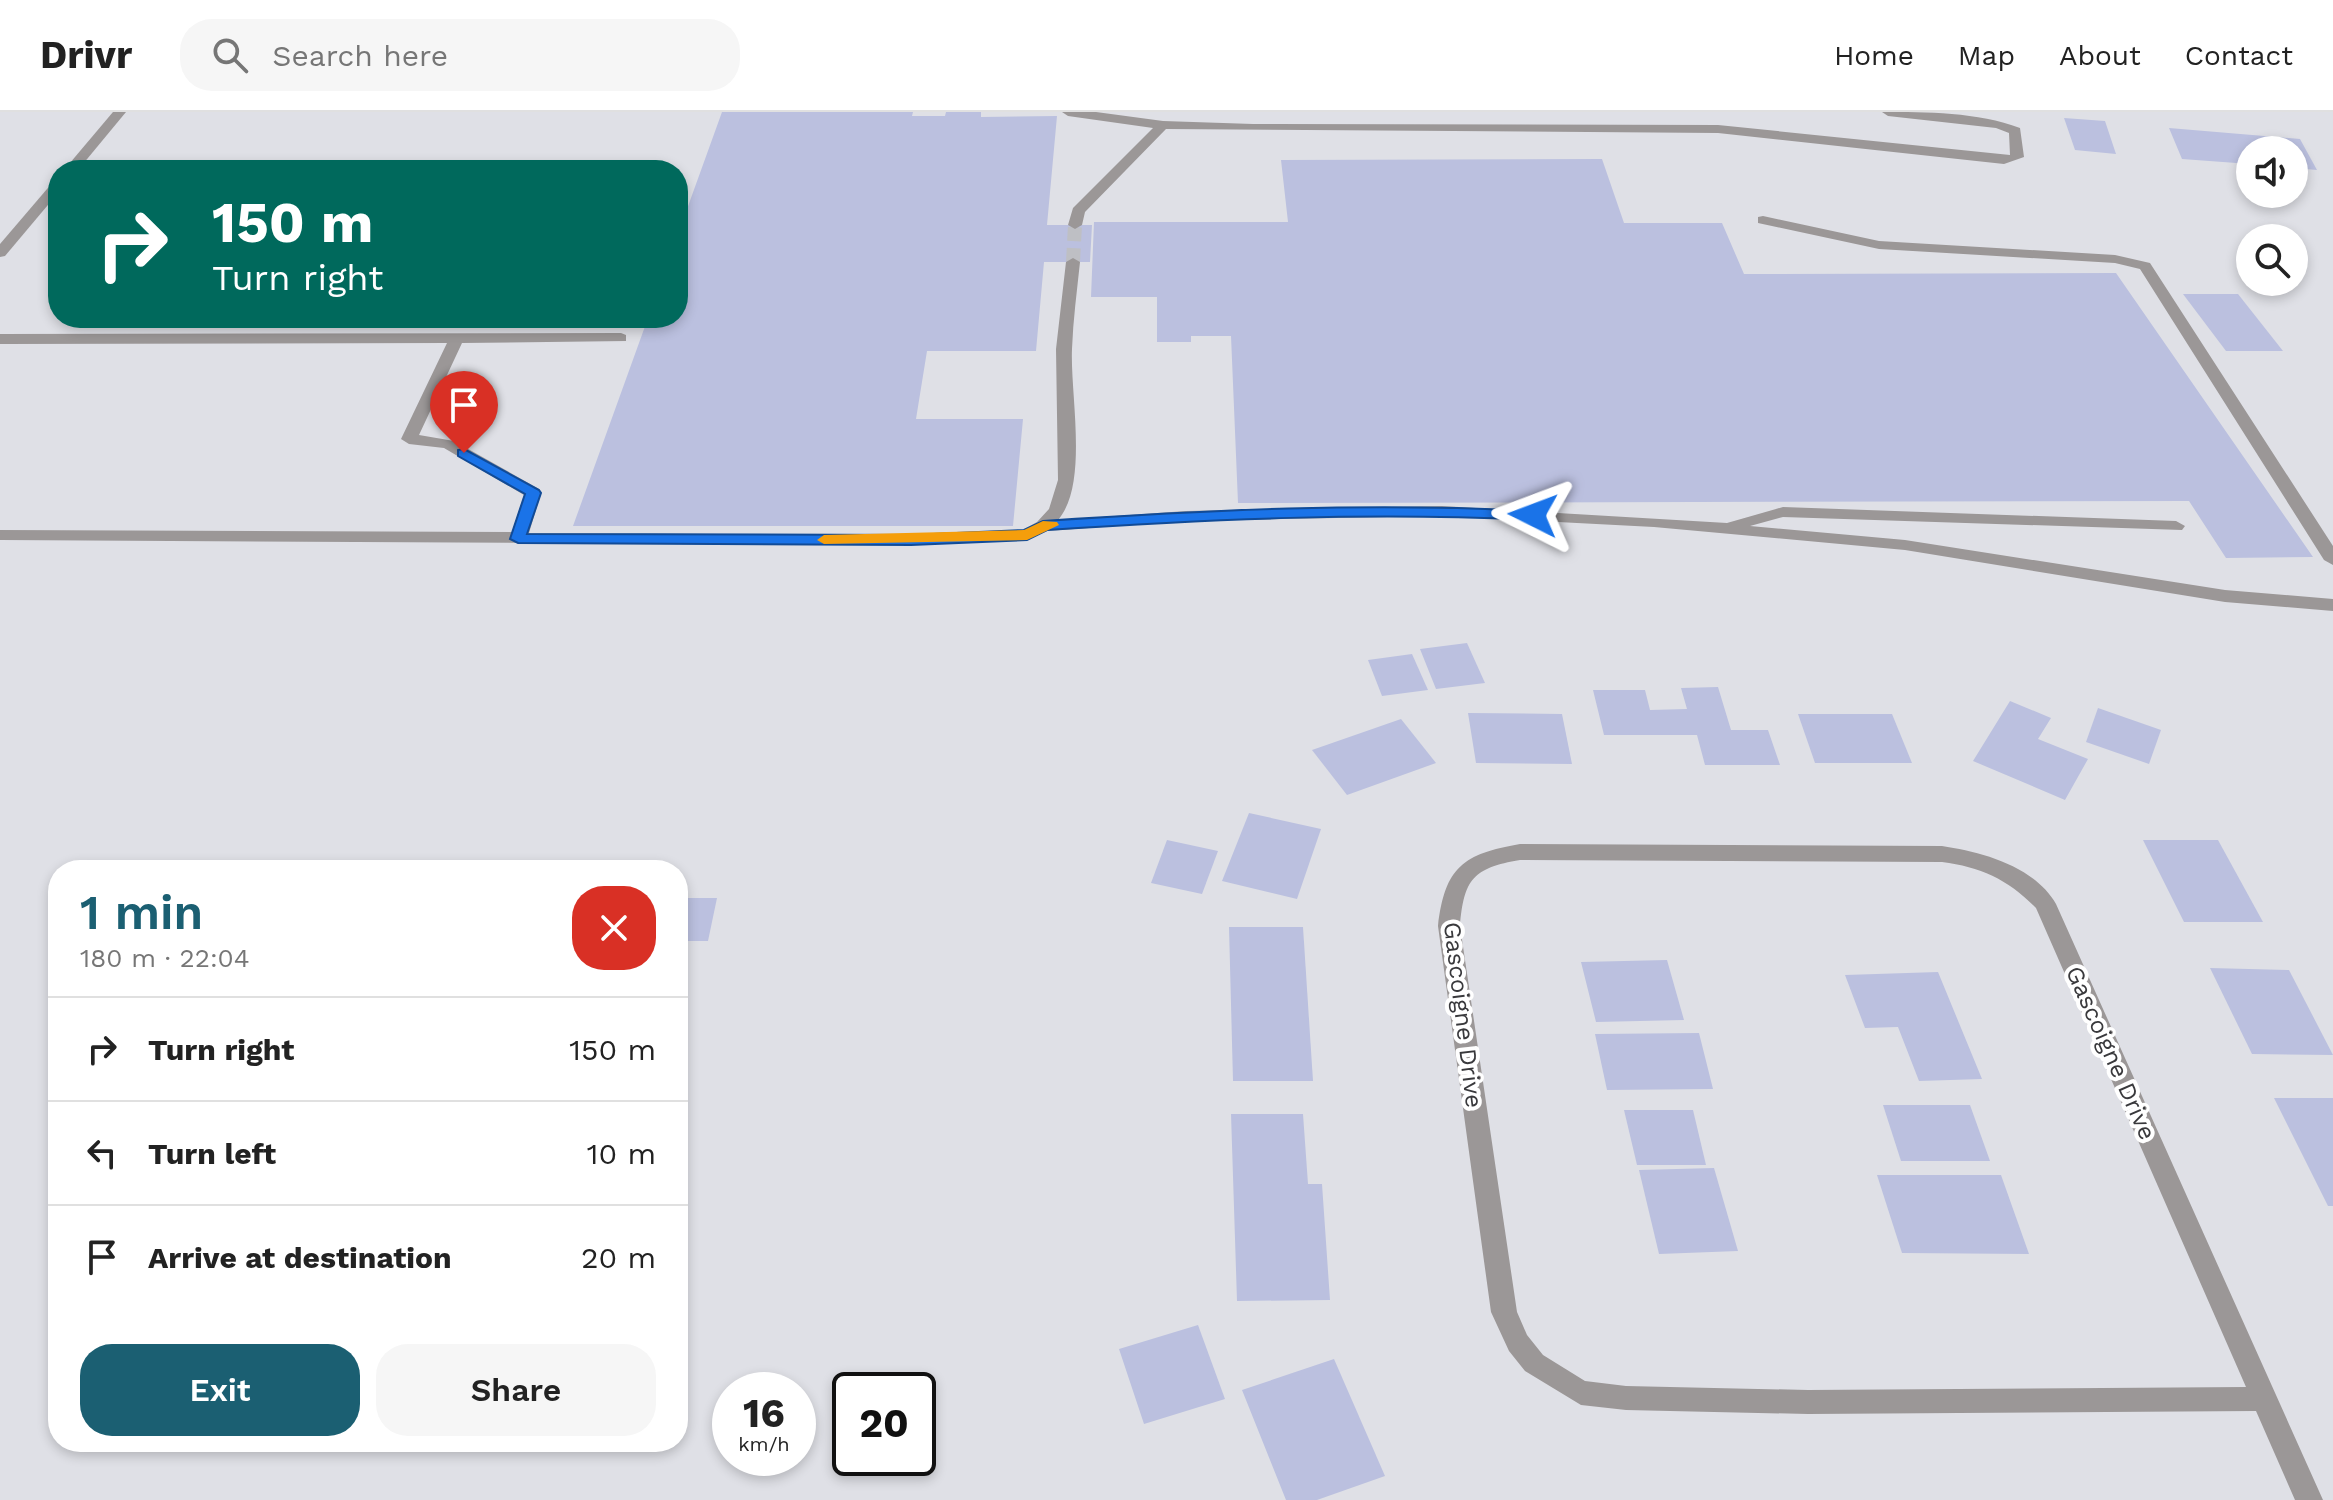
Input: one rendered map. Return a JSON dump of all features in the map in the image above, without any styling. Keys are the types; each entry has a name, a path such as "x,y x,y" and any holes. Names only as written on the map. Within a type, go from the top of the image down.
{"street":[{"path":"79,160 120,112"},
{"path":"1068,112 1163,125 1253,128 1718,129 2004,160 2017,157 2015,131 1999,124 1888,112"},
{"path":"1718,129 1721,112"},
{"path":"1075,225 1078,211 1163,125"},
{"path":"0,253 48,197"},
{"path":"1763,220 1879,245 2115,259 2145,266 2333,560"},
{"path":"0,535 911,540 1027,535 1043,526 1057,510 1066,480 1064,349 1073,262"},
{"path":"457,338 409,439 448,444 533,493 518,539"},
{"path":"0,339 621,338"},
{"path":"1043,526 1186,516 1442,511 1720,528 1905,545 2225,596 2333,605"},
{"path":"1720,528 1783,512 2176,526"},
{"name":"Gascoigne Drive","path":"2264,1399 1808,1402 1626,1398 1581,1393 1534,1363 1518,1343 1504,1312 1449,926 1451,894 1458,879 1471,866 1494,856 1520,852 1942,854 1970,857 2000,867 2029,886 2045,904 2309,1500"}],"building":[{"path":"722,112 913,112 912,116 945,116 946,112 981,112 981,117 1057,116 1047,225 1092,225 1090,262 1044,262 1036,351 927,351 916,419 1023,419 1013,526 573,526 644,328 688,328 688,206"},
{"path":"2064,118 2105,121 2116,154 2075,150"},
{"path":"2169,128 2264,136 2236,136 2236,163 2182,159"},
{"path":"2308,154 2317,170 2308,169"},
{"path":"1602,159 1624,223 1722,223 1744,274 2116,273 2313,557 2226,558 2189,501 1238,503 1231,336 1191,336 1191,342 1157,342 1157,297 1091,297 1094,222 1288,222 1281,160"},
{"path":"2183,294 2240,296 2283,351 2226,351"},
{"path":"1467,643 1485,683 1436,689 1420,649"},
{"path":"1412,654 1428,690 1382,696 1368,660"},
{"path":"1718,687 1731,730 1768,730 1780,765 1705,765 1697,735 1604,735 1593,690 1645,690 1650,710 1687,709 1681,688"},
{"path":"2010,701 2051,718 2038,739 2088,759 2065,800 1973,761"},
{"path":"2098,708 2161,730 2149,764 2086,742"},
{"path":"1468,713 1562,714 1572,764 1476,763"},
{"path":"1798,714 1892,714 1912,763 1815,763"},
{"path":"1401,719 1436,763 1347,795 1312,750"},
{"path":"1249,813 1321,829 1297,899 1222,881"},
{"path":"1167,840 1218,851 1202,894 1151,883"},
{"path":"2143,840 2218,840 2263,922 2184,922"},
{"path":"688,898 717,898 708,941 688,941"},
{"path":"1229,927 1303,927 1313,1081 1233,1081"},
{"path":"1667,960 1684,1020 1596,1022 1581,962"},
{"path":"2210,968 2289,970 2333,1055 2252,1054"},
{"path":"1938,972 1982,1079 1919,1081 1898,1027 1865,1028 1845,975"},
{"path":"1699,1033 1713,1089 1607,1090 1595,1034"},
{"path":"2274,1098 2333,1098 2333,1206 2328,1206"},
{"path":"1883,1105 1970,1105 1990,1161 1901,1161"},
{"path":"1624,1110 1693,1110 1706,1165 1637,1165"},
{"path":"1231,1114 1303,1114 1308,1184 1322,1184 1330,1300 1237,1301"},
{"path":"1714,1168 1738,1251 1659,1254 1639,1170"},
{"path":"1877,1175 2001,1175 2029,1254 1902,1253"},
{"path":"1198,1325 1225,1399 1144,1424 1119,1349"},
{"path":"1334,1359 1385,1476 1317,1500 1286,1500 1242,1390"}],"tunnel":[{"path":"1073,262 1075,225"}],"slow traffic":[{"path":"824,540 1027,535 1051,525"}],"route":[{"path":"464,453 533,493 518,539 911,540 1027,535 1043,526 1186,516 1442,511 1533,515"}]}
